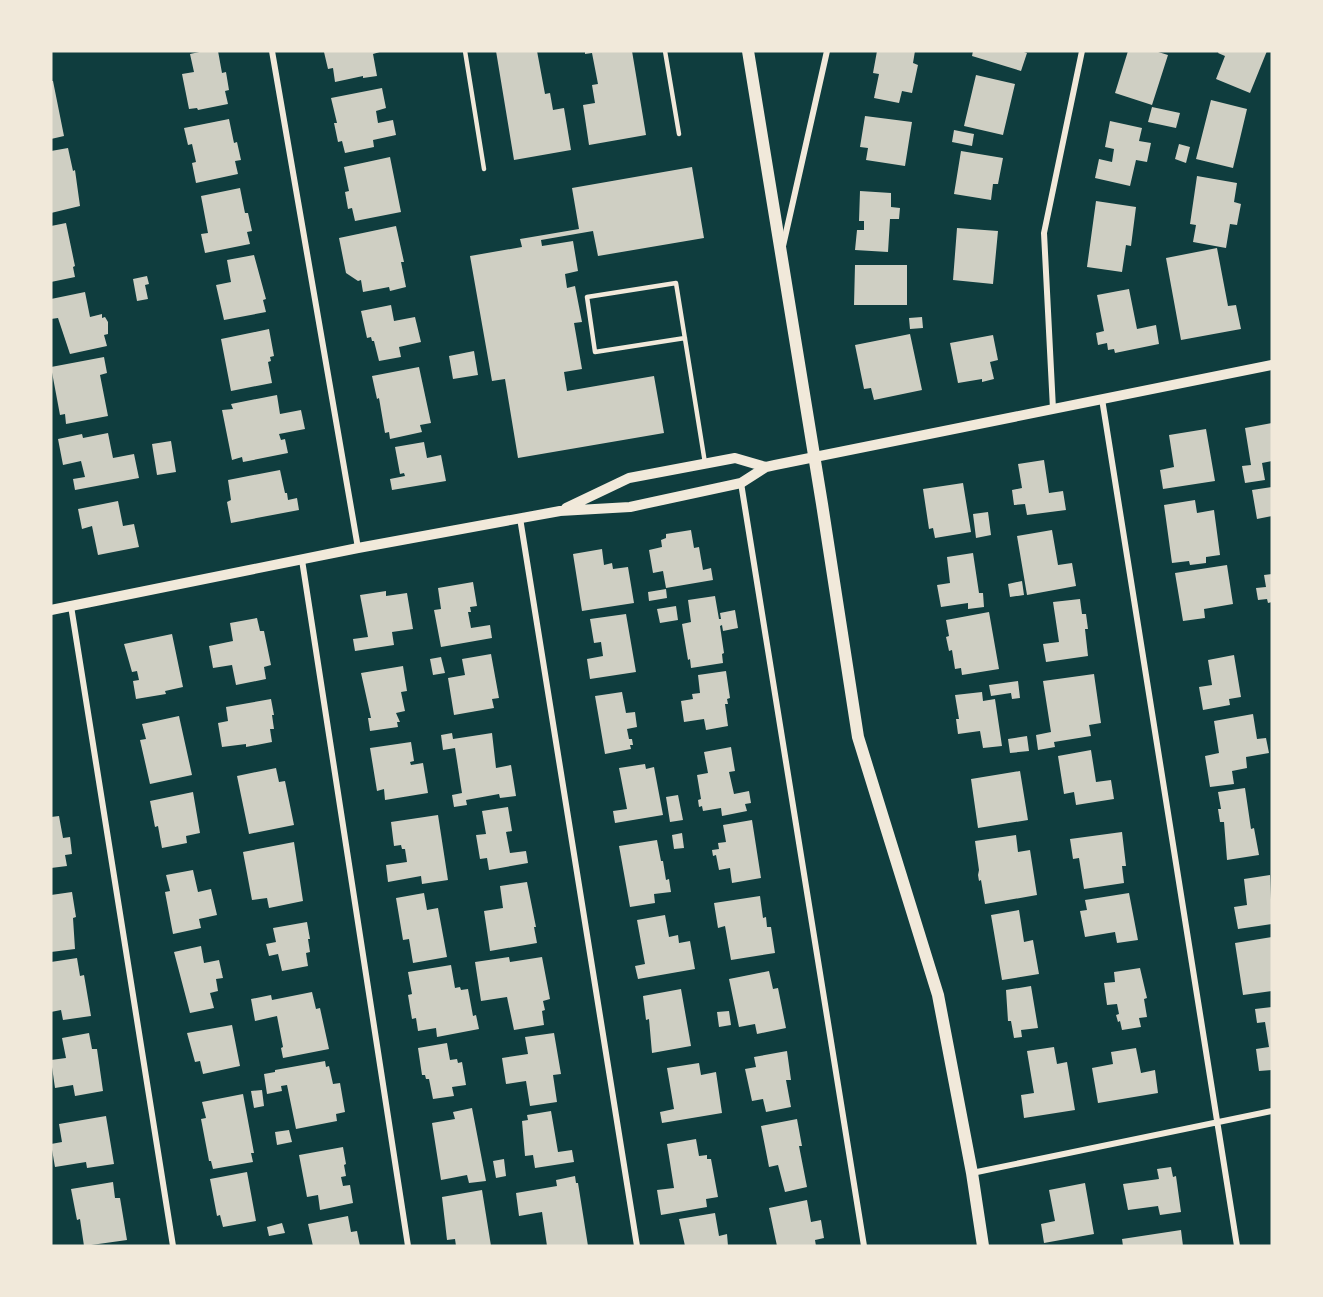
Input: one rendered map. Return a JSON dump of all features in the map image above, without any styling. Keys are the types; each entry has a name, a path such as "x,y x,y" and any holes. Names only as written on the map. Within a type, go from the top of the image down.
{"main road":[{"path":"748,51 815,456 858,737 939,995 983,1246"}],"street":[{"path":"272,51 358,548"},
{"path":"782,252 826,51"},
{"path":"1053,409 1044,233 1077,66 1082,51"},
{"path":"51,610 520,518 560,511 630,507 741,483 766,467 815,456 1272,365"},
{"path":"1102,399 1237,1246"},
{"path":"560,511 629,478 735,459 766,467"},
{"path":"741,483 864,1246"},
{"path":"520,518 638,1246"},
{"path":"302,560 408,1246"},
{"path":"71,606 173,1246"},
{"path":"972,1173 1272,1111"}],"lane":[{"path":"465,51 484,169"},
{"path":"665,51 679,134"},
{"path":"685,338 595,352 587,297 676,283 685,338 705,463"}],"building":[{"path":"218,51 222,73 226,72 229,90 225,91 228,104 198,110 197,108 189,109 182,74 194,72 190,54"},
{"path":"383,51 373,54 377,76 363,78 363,76 335,82 333,68 328,69 324,52"},
{"path":"496,51 537,51 545,94 550,93 553,110 564,108 571,150 514,160"},
{"path":"585,51 632,51 646,135 589,145 583,105 595,103 592,85 598,84 592,53 585,54"},
{"path":"877,51 915,51 913,63 918,65 912,93 902,91 899,103 874,98 879,74 873,73"},
{"path":"973,51 1027,53 1021,71 972,56"},
{"path":"1128,51 1155,51 1168,55 1152,105 1115,93"},
{"path":"1219,51 1267,51 1250,93 1216,79 1225,56 1218,53"},
{"path":"976,75 1015,84 1003,135 964,126"},
{"path":"51,81 53,81 64,136 51,139"},
{"path":"382,88 386,108 376,111 378,123 393,120 396,135 373,140 374,147 345,153 342,141 338,142 334,123 337,123 331,98"},
{"path":"1211,100 1247,109 1233,168 1196,159"},
{"path":"1152,107 1180,113 1176,128 1148,122"},
{"path":"865,116 912,122 905,166 866,160 868,148 860,147"},
{"path":"229,119 234,143 237,142 241,160 235,161 238,174 196,183 192,163 196,162 192,144 188,145 184,128"},
{"path":"1110,121 1142,128 1139,141 1151,143 1147,162 1136,160 1130,186 1095,178 1099,159 1112,162 1114,149 1105,147"},
{"path":"954,130 974,134 972,146 952,142"},
{"path":"1179,144 1190,147 1186,163 1175,159"},
{"path":"68,148 73,171 75,170 80,206 51,213 51,151"},
{"path":"961,151 1003,158 998,184 993,184 991,200 954,194"},
{"path":"390,157 401,212 355,221 352,208 348,209 345,192 349,191 344,167"},
{"path":"692,167 704,238 598,256 593,231 541,240 542,246 573,241 578,271 565,274 567,288 575,286 582,322 574,323 582,369 564,372 567,391 654,376 664,433 518,458 505,379 492,381 470,256 522,247 520,239 579,229 572,188"},
{"path":"1197,176 1237,183 1234,202 1241,204 1237,225 1230,224 1226,248 1193,242 1196,225 1190,224"},
{"path":"240,188 245,213 248,213 252,231 247,232 250,244 205,253 201,234 208,233 201,196"},
{"path":"860,191 891,193 891,207 900,208 899,219 890,219 888,252 855,250 857,230 864,230 864,221 859,221"},
{"path":"1096,201 1136,207 1131,246 1126,245 1122,272 1087,267"},
{"path":"66,223 75,266 73,267 75,277 51,282 51,226"},
{"path":"396,226 404,262 401,262 406,287 390,291 389,287 363,292 361,280 358,281 346,273 339,238"},
{"path":"957,228 998,231 993,284 953,280"},
{"path":"1217,248 1228,306 1236,305 1241,329 1181,340 1166,258"},
{"path":"254,255 266,299 263,300 266,312 224,320 216,285 231,282 227,260"},
{"path":"855,265 907,265 907,305 854,305"},
{"path":"147,276 149,284 145,285 148,299 137,301 133,279"},
{"path":"1129,289 1137,329 1156,325 1159,344 1115,353 1114,349 1108,350 1107,343 1098,345 1096,333 1104,331 1097,295"},
{"path":"85,292 90,317 102,314 102,318 105,317 108,322 108,334 104,335 107,346 70,354 58,318 51,319 51,299"},
{"path":"391,305 394,321 415,317 421,342 399,347 401,357 379,361 374,341 371,337 367,338 361,311"},
{"path":"922,317 923,328 910,329 909,318"},
{"path":"269,329 274,356 270,357 271,361 268,362 272,383 231,391 221,339"},
{"path":"910,334 922,390 874,400 871,388 864,389 855,345"},
{"path":"993,335 998,360 990,362 994,379 958,383 950,343"},
{"path":"474,351 478,375 453,379 449,356"},
{"path":"104,357 107,373 100,375 108,416 66,424 65,414 60,415 51,367"},
{"path":"419,367 431,423 420,425 422,432 390,439 389,432 385,433 379,398 377,399 372,376"},
{"path":"277,395 280,414 301,410 305,429 279,434 281,440 285,439 288,453 243,462 242,457 232,460 222,410 233,409 231,404"},
{"path":"1272,423 1272,461 1262,463 1265,480 1245,483 1242,466 1251,465 1245,428"},
{"path":"1206,429 1215,481 1163,489 1160,470 1174,467 1169,435"},
{"path":"108,433 113,458 134,454 139,478 75,490 73,479 85,477 81,461 63,465 58,439 82,434 83,438"},
{"path":"171,441 176,472 157,475 152,444"},
{"path":"424,442 427,458 441,455 446,481 392,490 390,479 405,476 404,473 400,474 395,447"},
{"path":"1044,460 1049,493 1063,491 1066,510 1027,515 1025,504 1014,505 1012,490 1022,488 1018,464"},
{"path":"280,470 288,500 297,498 299,510 231,523 227,502 231,500 228,480"},
{"path":"963,483 971,532 935,538 933,528 929,529 923,489"},
{"path":"1272,487 1272,516 1257,519 1252,490"},
{"path":"1195,500 1197,513 1214,510 1220,555 1206,557 1206,563 1190,565 1189,561 1172,563 1164,505"},
{"path":"118,501 123,526 134,524 139,547 98,555 92,526 82,529 78,509"},
{"path":"988,512 991,535 976,538 973,514"},
{"path":"691,530 694,548 699,547 703,570 711,568 713,580 666,588 663,571 653,573 649,550 662,547 661,540 666,538 666,534"},
{"path":"1052,530 1058,565 1072,563 1076,586 1027,595 1017,536"},
{"path":"602,549 604,565 612,563 613,569 628,567 634,603 582,611 573,554"},
{"path":"973,553 979,593 983,593 984,607 968,609 968,603 941,607 937,585 950,583 947,557"},
{"path":"1227,565 1233,604 1204,609 1205,618 1183,621 1175,573"},
{"path":"1272,574 1272,602 1268,603 1267,599 1258,600 1256,588 1266,587 1264,575"},
{"path":"1022,581 1024,595 1010,597 1008,584"},
{"path":"473,582 477,606 470,607 471,612 468,612 471,628 490,625 492,638 441,647 434,610 441,609 438,588"},
{"path":"666,589 667,598 649,601 648,592"},
{"path":"386,591 386,596 407,593 413,629 392,632 394,645 355,651 353,639 368,637 360,595"},
{"path":"715,596 719,619 721,619 720,613 735,610 738,628 723,631 722,625 720,626 724,653 722,654 723,663 691,668 682,624 691,622 688,600"},
{"path":"1080,599 1082,614 1086,614 1088,656 1046,662 1043,644 1059,642 1053,602"},
{"path":"676,606 678,620 660,623 657,609"},
{"path":"989,612 999,669 962,675 961,668 955,669 952,650 949,651 946,620"},
{"path":"626,614 636,672 590,679 587,659 603,656 601,642 594,643 590,619"},
{"path":"257,618 260,631 264,631 271,665 264,667 266,679 236,685 232,665 213,668 209,646 233,641 230,623"},
{"path":"172,634 183,687 165,691 166,694 136,699 133,681 139,680 137,671 132,672 124,644"},
{"path":"491,654 499,698 492,699 494,708 454,715 448,678 465,675 462,659"},
{"path":"1234,655 1241,697 1229,699 1230,705 1203,710 1199,687 1212,685 1208,660"},
{"path":"441,657 445,673 433,675 430,659"},
{"path":"403,666 407,691 401,692 405,711 396,713 400,722 397,722 398,727 370,731 368,718 371,718 361,673"},
{"path":"726,671 730,698 727,699 728,704 725,704 728,726 706,730 704,719 684,722 681,701 693,699 692,694 700,693 698,675"},
{"path":"1094,674 1101,723 1089,725 1091,736 1054,742 1055,747 1038,750 1036,735 1051,732 1043,681"},
{"path":"1018,681 1020,698 1012,699 1011,693 991,696 989,685"},
{"path":"622,692 626,713 635,712 637,727 627,729 633,745 630,745 631,749 605,754 595,696"},
{"path":"982,692 983,701 995,699 1002,746 983,748 980,731 958,734 956,719 959,719 955,695"},
{"path":"271,699 274,715 272,715 274,729 270,729 272,742 246,747 246,744 222,747 218,723 228,721 226,707"},
{"path":"1253,714 1257,739 1266,738 1269,753 1246,757 1247,768 1232,771 1234,784 1210,787 1205,756 1219,753 1214,721"},
{"path":"179,716 192,775 150,784 140,740 146,739 142,724"},
{"path":"452,733 453,739 492,733 496,768 511,765 516,796 500,798 499,794 466,800 467,805 454,807 452,795 462,793 455,748 443,750 441,735"},
{"path":"1027,736 1029,751 1010,753 1008,739"},
{"path":"411,742 414,761 410,762 411,765 423,763 428,793 385,800 384,789 377,791 370,748"},
{"path":"731,747 735,771 729,772 734,794 749,791 751,803 745,804 747,811 722,816 721,808 703,811 702,806 699,807 698,800 701,799 697,775 708,773 704,752"},
{"path":"1091,750 1096,782 1111,780 1114,799 1076,805 1074,792 1064,794 1058,756"},
{"path":"645,764 646,769 654,767 663,815 615,823 613,811 627,809 619,768"},
{"path":"276,768 279,782 285,781 294,825 249,834 237,776"},
{"path":"1020,771 1028,820 978,828 971,779"},
{"path":"1245,788 1251,829 1254,828 1259,855 1227,860 1224,822 1220,822 1218,809 1221,809 1218,792"},
{"path":"193,792 200,833 186,836 187,843 162,848 150,801"},
{"path":"678,795 683,820 670,822 666,797"},
{"path":"508,807 512,831 506,832 510,853 526,851 528,863 489,870 487,858 480,859 476,835 486,834 482,811"},
{"path":"438,815 448,880 422,884 421,876 388,882 386,865 407,862 405,849 402,849 401,845 394,846 391,822"},
{"path":"59,816 63,838 70,837 72,854 65,855 67,866 51,868 51,817"},
{"path":"752,820 761,878 732,883 730,868 719,870 716,855 713,856 712,850 719,849 718,843 726,842 723,825"},
{"path":"1122,832 1126,866 1122,866 1124,883 1084,889 1079,858 1073,859 1070,839"},
{"path":"682,833 684,848 674,849 672,835"},
{"path":"1016,835 1018,852 1030,850 1037,895 985,904 978,875 975,841"},
{"path":"657,840 671,892 654,894 655,903 630,907 619,846"},
{"path":"294,842 303,901 269,908 267,898 252,900 243,852"},
{"path":"193,870 198,892 211,889 217,915 199,919 201,928 173,934 165,892 170,891 166,875"},
{"path":"1270,875 1272,924 1238,929 1234,907 1247,905 1244,879"},
{"path":"527,882 537,943 490,951 484,911 503,908 500,886"},
{"path":"72,892 76,917 73,918 75,949 51,952 51,895"},
{"path":"424,893 427,910 438,908 447,957 413,963 409,939 403,940 396,898"},
{"path":"1129,893 1138,940 1117,943 1115,932 1085,937 1080,911 1087,910 1085,900"},
{"path":"760,896 763,918 766,917 767,927 771,927 775,953 731,960 725,926 718,928 714,903"},
{"path":"1019,910 1024,942 1033,940 1039,974 1002,980 991,915"},
{"path":"665,915 669,937 678,935 679,943 690,941 695,969 638,979 635,966 645,964 637,920"},
{"path":"307,922 310,939 308,939 310,952 306,953 308,966 282,971 278,954 269,956 266,944 276,942 273,928"},
{"path":"1272,937 1272,991 1243,995 1235,943"},
{"path":"201,946 204,963 219,960 223,978 216,979 218,991 210,993 214,1008 190,1013 174,952"},
{"path":"509,957 510,962 542,957 550,999 543,1001 544,1025 514,1030 507,997 481,1001 475,962"},
{"path":"77,958 80,976 84,975 91,1016 63,1020 61,1010 51,1012 51,962"},
{"path":"451,965 455,988 468,989 473,1016 476,1015 479,1029 437,1037 436,1028 418,1031 416,1018 412,1019 408,995 412,994 408,972"},
{"path":"1140,968 1147,998 1144,999 1147,1017 1139,1018 1141,1027 1122,1030 1116,1015 1119,1014 1117,1004 1107,1005 1104,983 1115,982 1114,972"},
{"path":"769,971 773,989 778,988 786,1028 757,1034 755,1024 739,1027 729,979"},
{"path":"1031,986 1038,1028 1021,1030 1022,1037 1014,1038 1011,1021 1008,1021 1006,990"},
{"path":"681,989 691,1046 652,1053 649,1019 646,1020 643,996"},
{"path":"312,992 316,1009 320,1008 329,1049 283,1058 277,1016 255,1021 251,999 271,995 272,1000"},
{"path":"1272,1007 1272,1070 1259,1071 1256,1049 1269,1047 1265,1022 1257,1023 1255,1009"},
{"path":"729,1011 731,1025 719,1027 717,1012"},
{"path":"232,1025 240,1066 203,1074 200,1061 195,1062 187,1033"},
{"path":"89,1033 92,1049 97,1049 103,1091 75,1096 73,1085 55,1088 51,1060 66,1058 62,1038"},
{"path":"554,1033 561,1074 553,1075 557,1102 530,1106 526,1081 506,1084 502,1058 528,1054 525,1037"},
{"path":"447,1043 450,1060 457,1059 458,1063 462,1062 466,1085 452,1087 454,1096 433,1099 429,1079 422,1075 418,1048"},
{"path":"1054,1047 1057,1064 1067,1062 1075,1110 1024,1118 1021,1095 1034,1093 1027,1051"},
{"path":"1136,1048 1141,1073 1155,1070 1158,1093 1098,1103 1092,1068 1113,1064 1111,1052"},
{"path":"787,1051 791,1080 786,1080 791,1107 766,1112 763,1099 752,1101 745,1069 756,1067 754,1057"},
{"path":"325,1061 326,1067 329,1066 333,1084 340,1083 345,1112 336,1114 337,1121 296,1129 287,1085 281,1086 282,1091 267,1094 264,1074"},
{"path":"699,1063 701,1075 716,1072 722,1113 662,1123 660,1112 674,1109 667,1068"},
{"path":"262,1090 264,1106 254,1108 251,1091"},
{"path":"243,1094 254,1153 251,1153 253,1162 213,1169 209,1161 201,1119 206,1118 202,1102"},
{"path":"472,1108 486,1181 469,1183 467,1175 441,1180 432,1123 455,1119 453,1112"},
{"path":"551,1111 558,1152 572,1150 574,1162 535,1168 533,1155 525,1156 522,1121 528,1120 527,1115"},
{"path":"106,1116 114,1164 87,1168 86,1162 55,1167 51,1144 62,1142 59,1124"},
{"path":"797,1119 802,1146 799,1146 807,1187 785,1192 778,1165 769,1167 761,1126"},
{"path":"289,1130 292,1142 277,1145 275,1132"},
{"path":"696,1139 699,1156 707,1155 707,1159 711,1159 718,1197 706,1199 707,1207 661,1215 657,1190 674,1188 667,1144"},
{"path":"343,1147 346,1176 341,1177 343,1186 350,1185 353,1203 320,1210 318,1195 307,1197 299,1155"},
{"path":"504,1159 506,1176 496,1178 493,1161"},
{"path":"1171,1167 1173,1177 1176,1176 1181,1212 1160,1215 1158,1206 1128,1210 1123,1184 1159,1179 1157,1169"},
{"path":"247,1172 256,1221 223,1227 220,1215 217,1216 210,1179"},
{"path":"575,1176 588,1246 547,1246 542,1212 519,1216 516,1193 557,1186 556,1180"},
{"path":"113,1182 115,1198 120,1198 127,1240 84,1246 80,1219 77,1220 71,1189"},
{"path":"1085,1183 1094,1234 1044,1243 1041,1224 1055,1221 1049,1190"},
{"path":"482,1190 491,1246 456,1246 455,1239 447,1240 442,1197"},
{"path":"807,1200 811,1222 821,1220 824,1238 815,1240 816,1246 777,1246 769,1208"},
{"path":"715,1213 719,1236 727,1234 728,1246 685,1246 679,1219"},
{"path":"348,1216 351,1232 357,1231 360,1246 313,1246 308,1224"},
{"path":"282,1223 285,1233 269,1236 267,1227"},
{"path":"1181,1230 1183,1246 1123,1246 1122,1239"}]}
